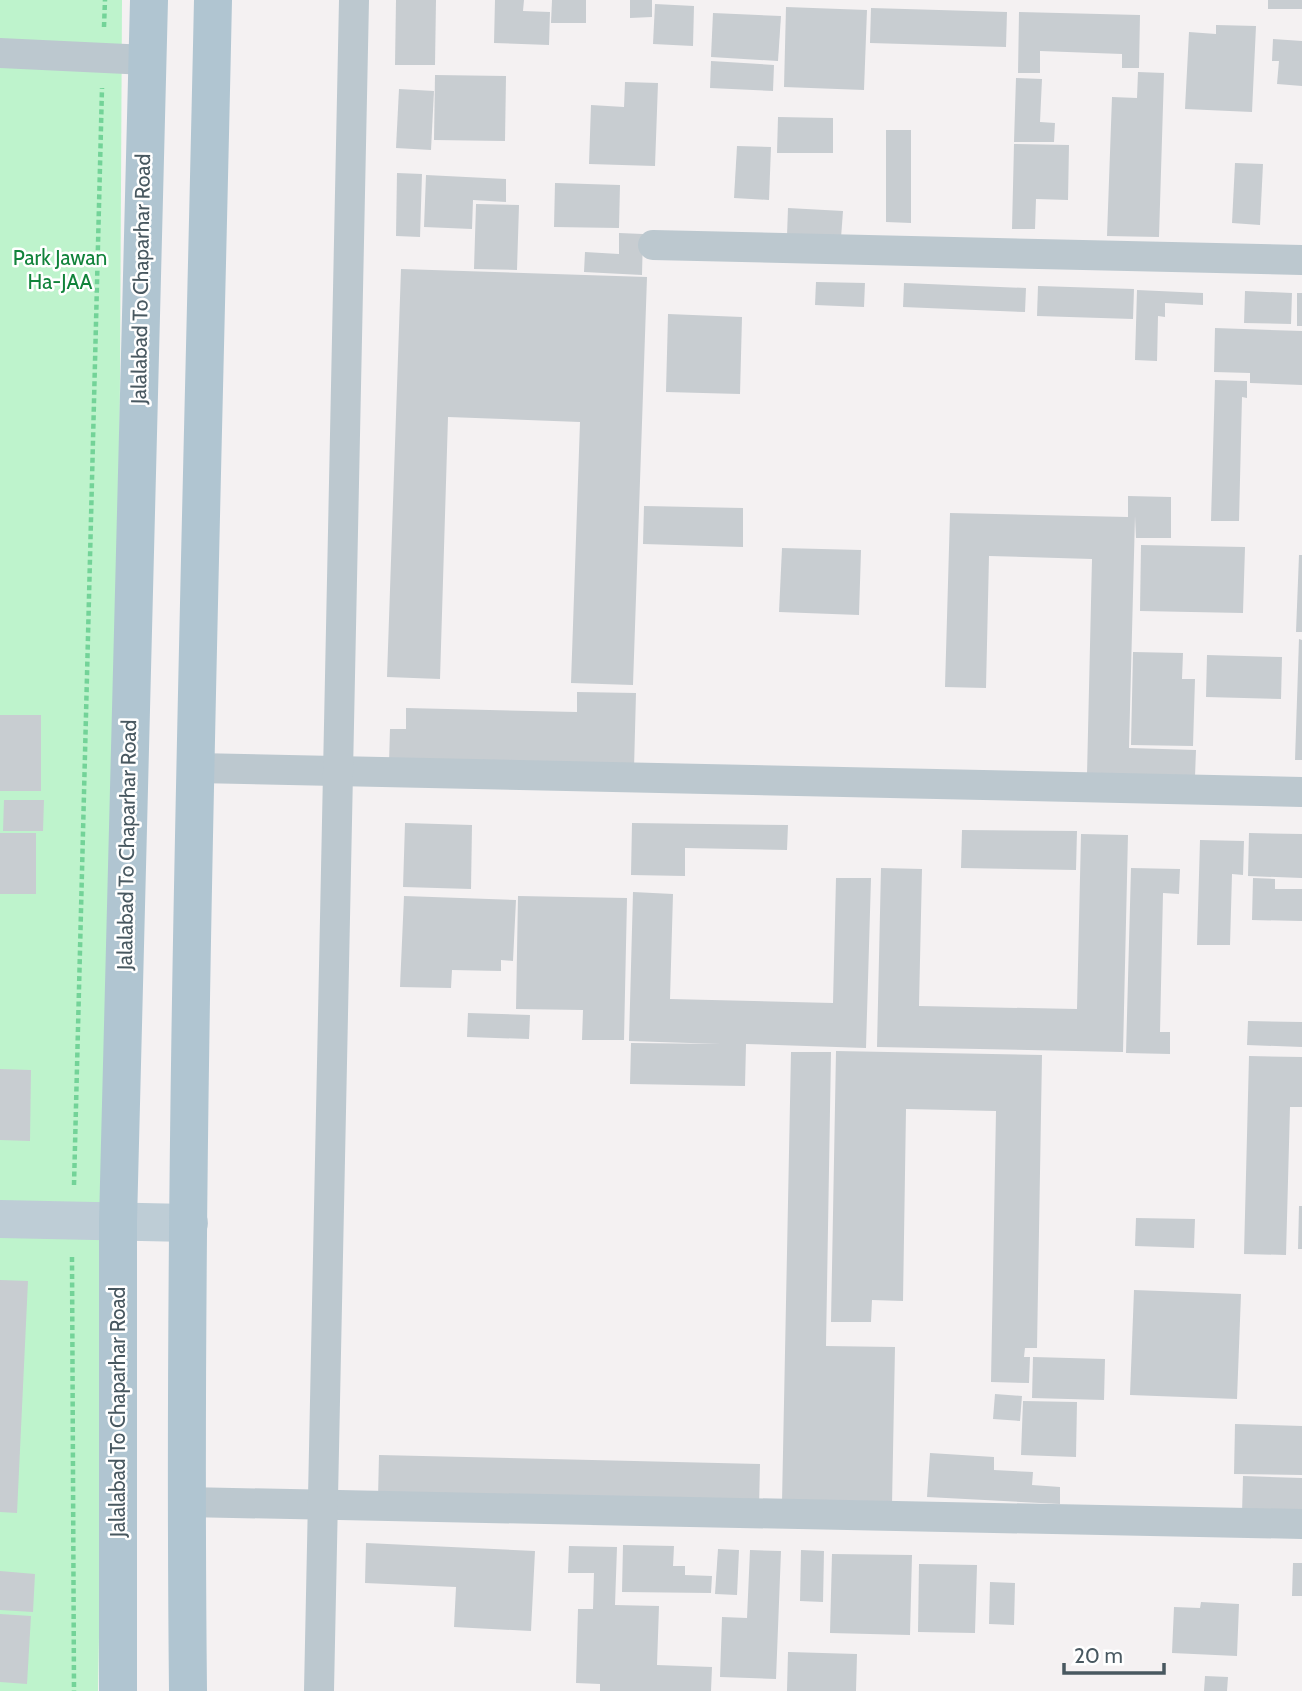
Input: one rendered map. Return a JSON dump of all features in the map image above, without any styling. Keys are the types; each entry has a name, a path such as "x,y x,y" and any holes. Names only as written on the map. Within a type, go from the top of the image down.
{"main road":[{"name":"Jalalabad To Chaparhar Road","path":"118,1691 118,1222 149,0"},
{"path":"188,1691 186,1502 189,1223 213,0"}],"street":[{"path":"319,1691 354,0"},
{"path":"0,53 147,60"},
{"path":"653,246 1302,260"},
{"path":"197,768 1302,792"},
{"path":"0,1219 189,1223"},
{"path":"186,1502 1302,1524"}],"path":[{"path":"74,1691 73,1221 105,0"}],"green space":[{"name":"Park Jawan Ha-JAA","path":"0,0 122,0 119,562 98,1691 0,1691"}],"building":[{"path":"396,0 436,0 435,65 395,65"},
{"path":"495,0 524,0 523,11 550,12 549,45 494,43"},
{"path":"552,0 586,0 586,23 551,23"},
{"path":"630,0 652,0 652,17 630,18"},
{"path":"1268,0 1302,0 1302,9 1268,9"},
{"path":"655,4 694,6 693,46 653,44"},
{"path":"786,7 867,10 864,90 784,87"},
{"path":"871,8 1007,12 1006,47 870,43"},
{"path":"1019,12 1140,15 1139,68 1122,68 1122,54 1040,51 1040,73 1018,73"},
{"path":"713,13 781,16 778,61 711,57"},
{"path":"1216,25 1256,26 1252,112 1185,109 1189,32 1216,34"},
{"path":"1273,39 1302,41 1302,86 1277,84 1279,61 1272,61"},
{"path":"711,61 774,65 773,91 710,88"},
{"path":"1138,72 1164,73 1159,237 1107,236 1112,97 1137,98"},
{"path":"435,75 506,76 505,141 434,140"},
{"path":"1016,78 1042,79 1040,122 1055,123 1054,142 1014,142"},
{"path":"625,82 658,83 655,166 589,164 591,105 624,107"},
{"path":"399,89 434,91 431,150 396,148"},
{"path":"778,117 833,118 833,153 777,153"},
{"path":"886,130 911,130 911,223 886,222"},
{"path":"1014,144 1069,145 1068,200 1036,199 1035,229 1012,229"},
{"path":"737,146 771,147 769,200 734,198"},
{"path":"1235,163 1263,164 1260,225 1232,223"},
{"path":"397,173 422,174 420,237 396,236"},
{"path":"426,175 506,179 506,202 473,200 472,229 424,227"},
{"path":"555,183 620,185 619,228 554,227"},
{"path":"476,204 519,205 517,270 474,269"},
{"path":"788,208 843,211 841,238 787,236"},
{"path":"619,233 643,234 642,275 584,272 585,252 619,254"},
{"path":"401,269 647,277 633,685 571,683 580,422 448,417 440,679 387,677"},
{"path":"816,282 865,283 864,307 815,305"},
{"path":"904,283 1026,288 1025,312 903,307"},
{"path":"1038,286 1134,289 1133,319 1037,316"},
{"path":"1137,290 1203,293 1203,305 1165,303 1165,317 1158,316 1157,361 1135,360"},
{"path":"1245,291 1292,293 1291,324 1244,323"},
{"path":"1297,293 1302,293 1302,326 1297,326"},
{"path":"668,314 742,317 740,394 666,392"},
{"path":"1215,328 1302,331 1302,385 1250,383 1250,373 1214,372"},
{"path":"1215,380 1247,381 1247,398 1242,397 1239,521 1211,521"},
{"path":"1128,496 1171,497 1171,538 1136,538 1135,516 1129,748 1196,750 1195,777 1087,775 1092,559 989,556 986,688 945,687 950,513 1128,517"},
{"path":"644,506 743,508 743,547 643,544"},
{"path":"1141,545 1245,547 1243,613 1140,611"},
{"path":"782,548 861,550 859,615 779,612"},
{"path":"1299,555 1302,555 1302,632 1296,632"},
{"path":"1299,639 1302,640 1302,760 1295,760"},
{"path":"1133,652 1183,653 1182,679 1195,679 1193,746 1131,745"},
{"path":"1207,655 1282,657 1281,699 1206,697"},
{"path":"577,692 636,693 634,769 389,763 390,729 406,729 406,708 577,712"},
{"path":"0,715 41,715 41,791 0,791"},
{"path":"4,800 44,800 43,831 3,831"},
{"path":"405,823 472,825 471,889 403,887"},
{"path":"632,823 788,825 787,850 685,848 685,876 631,875"},
{"path":"962,830 1077,831 1076,870 961,868"},
{"path":"0,833 36,833 36,894 0,894"},
{"path":"1249,833 1302,834 1302,878 1248,876"},
{"path":"1081,834 1128,835 1123,1052 877,1047 881,868 922,869 919,1006 1077,1009"},
{"path":"1200,840 1244,841 1243,875 1232,874 1230,945 1197,945"},
{"path":"1131,868 1180,869 1179,894 1163,893 1160,1032 1170,1032 1170,1054 1126,1053"},
{"path":"836,878 871,878 866,1048 746,1044 745,1086 630,1084 631,1043 721,1044 629,1041 633,892 673,894 670,999 833,1003"},
{"path":"1253,878 1275,879 1275,889 1302,889 1302,921 1252,920"},
{"path":"404,896 516,900 513,961 501,960 501,971 452,970 451,988 400,987"},
{"path":"518,896 627,898 624,1040 582,1040 583,1010 516,1009"},
{"path":"468,1013 530,1015 529,1039 467,1037"},
{"path":"1248,1021 1302,1022 1302,1047 1247,1045"},
{"path":"836,1051 1042,1055 1037,1348 1025,1348 1024,1357 1030,1357 1029,1383 991,1382 996,1111 906,1109 903,1301 872,1300 871,1322 831,1322"},
{"path":"791,1052 831,1052 826,1346 895,1347 892,1505 782,1503"},
{"path":"1249,1056 1302,1057 1302,1107 1290,1107 1286,1255 1244,1254"},
{"path":"0,1069 31,1070 30,1141 0,1140"},
{"path":"1299,1206 1302,1206 1302,1249 1298,1249"},
{"path":"1136,1218 1195,1219 1194,1248 1135,1246"},
{"path":"0,1280 28,1281 17,1513 0,1512"},
{"path":"1134,1290 1241,1294 1237,1399 1130,1395"},
{"path":"1033,1357 1105,1359 1104,1400 1032,1398"},
{"path":"995,1394 1022,1396 1020,1421 993,1419"},
{"path":"1023,1401 1077,1402 1076,1457 1021,1455"},
{"path":"1235,1424 1302,1426 1302,1475 1234,1474"},
{"path":"930,1453 994,1457 994,1470 1033,1472 1032,1485 1060,1487 1060,1504 927,1497"},
{"path":"379,1455 760,1464 759,1508 378,1498"},
{"path":"1243,1476 1302,1478 1302,1515 1242,1514"},
{"path":"366,1543 535,1551 531,1631 454,1627 456,1587 365,1583"},
{"path":"623,1545 674,1546 673,1566 685,1566 685,1575 712,1576 711,1593 622,1592"},
{"path":"569,1546 617,1547 615,1605 659,1606 657,1665 712,1667 711,1691 600,1691 600,1684 576,1683 578,1609 593,1609 594,1573 568,1573"},
{"path":"718,1549 739,1550 737,1595 715,1594"},
{"path":"750,1550 781,1551 776,1679 720,1677 722,1617 747,1618"},
{"path":"801,1550 824,1551 823,1602 800,1601"},
{"path":"832,1554 912,1555 910,1635 830,1633"},
{"path":"1293,1563 1302,1563 1302,1596 1292,1596"},
{"path":"919,1564 977,1565 975,1633 918,1632"},
{"path":"0,1571 35,1574 33,1612 0,1610"},
{"path":"990,1582 1015,1583 1014,1625 989,1624"},
{"path":"1201,1602 1239,1604 1237,1656 1172,1653 1174,1607 1200,1608"},
{"path":"0,1614 31,1616 27,1684 0,1682"},
{"path":"788,1652 857,1654 856,1691 787,1691"},
{"path":"1205,1676 1228,1677 1227,1691 1204,1691"}]}
